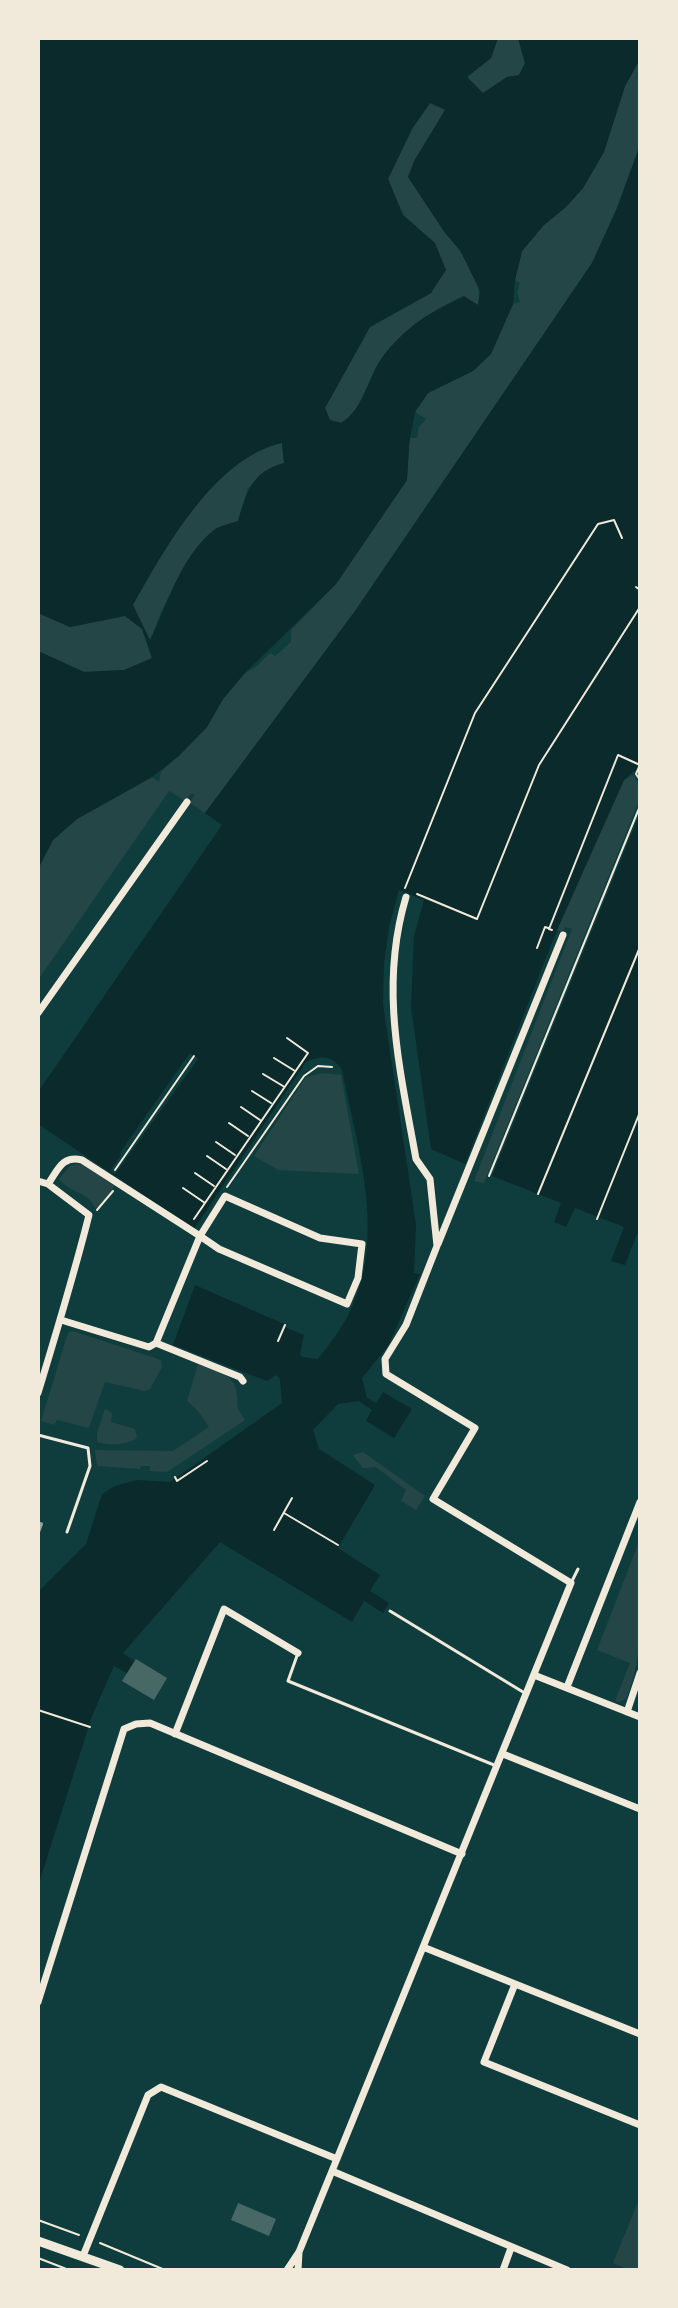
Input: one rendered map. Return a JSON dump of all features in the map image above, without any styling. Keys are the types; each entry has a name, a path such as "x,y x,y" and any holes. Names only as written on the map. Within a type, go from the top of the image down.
{"street":[{"path":"38,1013 187,802"},
{"path":"405,893 396,931 391,1005 416,1159 430,1179 437,1246"},
{"path":"287,2270 299,2252 571,1583 433,1499 475,1428 386,1374 385,1359 406,1325 563,935"},
{"path":"48,1184 63,1161 72,1157 82,1160 188,1228 200,1236 219,1249 347,1304 358,1278 362,1244 320,1238 225,1196 200,1236 156,1343 149,1347 61,1320"},
{"path":"38,1181 48,1184 89,1215 38,1393"},
{"path":"156,1343 240,1377 243,1381"},
{"path":"567,1687 640,1502"},
{"path":"175,1734 224,1609 298,1653"},
{"path":"627,1712 640,1673"},
{"path":"534,1675 640,1717"},
{"path":"38,2002 124,1729 143,1723 175,1734 462,1854"},
{"path":"503,1754 640,1809"},
{"path":"423,1947 640,2034"},
{"path":"515,1984 484,2062 640,2125"},
{"path":"83,2256 148,2095 161,2087 337,2159"},
{"path":"332,2171 567,2270"},
{"path":"38,2241 120,2270"},
{"path":"503,2270 511,2248"},
{"path":"298,2270 299,2252"}],"lane":[{"path":"38,1435 88,1448 90,1466 67,1532"},
{"path":"571,1583 578,1569"},
{"path":"390,1611 527,1694"},
{"path":"298,1653 288,1681 498,1766"}],"path":[{"path":"622,538 614,520 598,524 475,713 405,893 477,919 539,765 640,607"},
{"path":"549,929 618,755 640,765 636,774 640,780"},
{"path":"489,1176 640,806"},
{"path":"537,948 545,927 563,935"},
{"path":"538,1194 640,947"},
{"path":"188,1228 308,1053 287,1038"},
{"path":"109,1178 194,1056"},
{"path":"274,1058 295,1071"},
{"path":"225,1196 225,1190 304,1076 318,1066 332,1067"},
{"path":"263,1074 284,1087"},
{"path":"252,1091 273,1105"},
{"path":"241,1107 261,1121"},
{"path":"597,1219 640,1112"},
{"path":"229,1123 250,1137"},
{"path":"216,1142 237,1156"},
{"path":"207,1156 228,1170"},
{"path":"195,1173 216,1187"},
{"path":"89,1215 101,1208 119,1184"},
{"path":"183,1188 205,1203"},
{"path":"278,1341 285,1325"},
{"path":"175,1477 177,1481 207,1461"},
{"path":"274,1530 292,1498"},
{"path":"284,1513 338,1545"},
{"path":"38,1710 90,1727"},
{"path":"38,2220 165,2270"},
{"path":"38,2258 69,2270"}],"shaded area":[{"path":"38,38 498,38 491,58 467,77 483,93 507,77 519,75 525,63 518,38 640,38 640,59 625,86 604,152 583,188 522,251 513,304 491,354 473,371 428,393 415,412 407,480 336,584 245,673 223,699 207,727 179,756 152,777 77,819 53,840 38,869 38,651 84,672 124,670 152,658 142,629 125,616 70,627 38,613","holes":["430,103 445,110 414,161 408,177 460,250 480,291 478,305 464,296 411,327 384,355 349,417 341,423 330,420 325,408 370,327 431,293 446,270 435,243 403,215 388,179 412,129","282,443 284,463 264,472 252,484 238,521 214,530 192,554 150,640 133,605 176,533 214,486 235,466 258,452"]},
{"path":"498,38 518,38 525,63 519,75 507,77 483,93 467,77 491,58"},
{"path":"640,59 640,145 617,208 592,263 355,611 205,813 190,803 195,794 185,801 169,791 38,980 38,869 53,840 77,819 152,777 159,782 161,772 207,727 223,699 245,673 270,653 275,656 291,642 291,630 336,584 407,480 410,438 417,438 419,427 426,419 415,412 428,393 473,371 491,354 513,304 520,302 517,292 520,283 515,280 522,251 583,188 604,152 625,86"},
{"path":"430,103 446,109 408,177 469,264 477,284 478,305 464,297 430,314 411,328 384,355 349,417 341,423 330,420 325,408 370,327 431,293 435,243 403,215 388,179 412,129"},
{"path":"640,145 640,777 634,771 624,780 557,930 465,1164 431,1149 411,1007 414,936 424,900 399,890 389,927 383,1004 416,1225 414,1273 420,1274 388,1346 362,1378 367,1398 376,1403 383,1392 412,1409 394,1438 366,1421 372,1410 359,1401 338,1404 313,1430 319,1449 375,1485 338,1548 380,1575 370,1591 389,1603 383,1613 364,1601 352,1622 220,1542 123,1653 134,1661 127,1673 114,1666 92,1716 38,1886 38,1592 86,1544 102,1494 115,1486 137,1480 170,1482 282,1403 280,1379 276,1375 267,1381 173,1345 195,1285 304,1335 300,1354 318,1359 352,1307 362,1279 368,1220 361,1159 342,1070 331,1059 317,1058 306,1062 194,1229 38,1124 38,1092 222,825 205,813 355,611 592,263 617,208"},
{"path":"282,443 284,463 248,488 238,521 216,528 176,582 150,641 143,629 152,659 124,670 84,672 38,651 38,613 70,627 125,616 141,628 133,605 160,557 194,508 234,467 257,452"},
{"path":"633,775 640,785 640,799 484,1183 474,1181 572,929 565,927 563,932 557,930 624,780"},
{"path":"640,813 640,1235 637,1234 625,1265 611,1261 624,1227 575,1208 566,1227 554,1222 561,1203 492,1176"},
{"path":"322,1073 341,1075 359,1174 278,1170 254,1156 306,1077"},
{"path":"84,1165 115,1186 100,1206 95,1208 88,1199 59,1179 70,1166"},
{"path":"73,1331 161,1360 162,1367 150,1389 145,1391 105,1382 89,1428 57,1420 54,1425 41,1421 67,1336"},
{"path":"198,1364 221,1372 230,1379 245,1420 167,1472 150,1471 150,1466 141,1466 140,1469 97,1466 95,1450 173,1451 209,1427 187,1401"},
{"path":"105,1409 112,1413 111,1422 135,1429 137,1438 118,1444 97,1442"},
{"path":"363,1452 425,1496 416,1510 401,1501 406,1490 376,1467 363,1468 353,1455"},
{"path":"640,1539 640,1641 633,1680 626,1699 618,1702 615,1701 630,1663 597,1650"},
{"path":"640,2197 640,2270 629,2270 613,2263"}],"pier":[{"path":"190,1053 198,1059 115,1174 110,1171 119,1154"}],"building":[{"path":"136,1659 167,1678 154,1700 122,1681"},
{"path":"238,2203 276,2219 269,2236 231,2220"}],"railway":[{"path":"38,1532 41,1524"}]}
